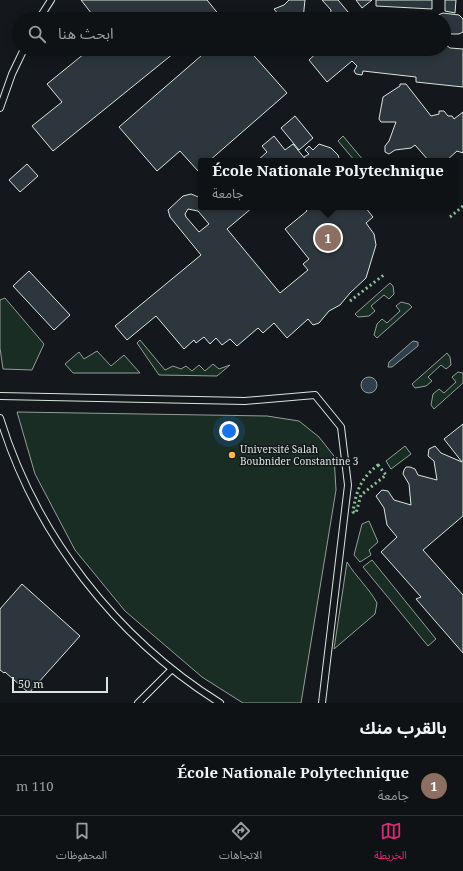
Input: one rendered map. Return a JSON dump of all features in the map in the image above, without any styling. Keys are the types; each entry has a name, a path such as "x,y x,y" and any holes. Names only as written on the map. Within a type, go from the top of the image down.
{"lane":[{"path":"43,12 51,0"},
{"path":"0,108 12,74 21,56"},
{"path":"0,396 245,401 315,395 341,427 348,485 322,703"},
{"path":"0,418 1,428 27,487 53,536 90,587 118,619 159,660 196,688 220,703"},
{"path":"138,703 172,669"}],"green space":[{"path":"343,136 361,158 352,158 338,141"},
{"path":"390,283 393,286 394,294 389,299 384,295 371,306 375,311 369,316 358,317 355,314"},
{"path":"5,298 44,344 32,370 3,369 0,348 0,300"},
{"path":"401,302 409,304 412,307 377,338 374,335 377,324 382,319 387,323 400,311 396,306"},
{"path":"140,340 165,370 173,366 181,369 186,366 192,371 199,365 205,371 213,364 219,369 230,365 217,376 159,375 137,343"},
{"path":"97,351 111,366 124,355 140,373 73,373 65,364 79,352 84,359"},
{"path":"447,353 450,357 451,365 446,369 441,365 428,377 432,381 426,386 415,388 412,384"},
{"path":"458,372 463,373 463,383 434,409 431,405 433,394 439,389 444,393 456,382 452,377"},
{"path":"17,412 267,416 299,421 319,437 334,456 336,490 301,703 243,703 202,677 125,611 75,550 35,474"},
{"path":"405,446 411,454 391,469 386,461"},
{"path":"369,521 378,542 369,550 371,555 360,562 354,555 362,524"},
{"path":"372,560 436,639 428,646 363,567"},
{"path":"347,562 377,603 375,614 334,649"}],"water":[{"path":"413,341 418,342 418,346 392,367 388,367 389,362"},
{"path":"366,377 372,377 377,382 375,391 372,393 366,393 361,388 361,382"}],"building":[{"path":"81,0 207,0 217,12 90,12"},
{"path":"289,0 305,0 304,12 276,12 274,9 284,5"},
{"path":"322,0 338,0 348,12 331,12 331,10"},
{"path":"356,0 372,0 362,8"},
{"path":"376,0 432,0 432,9 376,6"},
{"path":"445,0 456,0 455,13 445,11"},
{"path":"451,14 459,15 463,19 463,32 459,34 452,34"},
{"path":"451,48 463,49 463,87 416,82 416,77 363,71 362,75 356,74 354,71 357,66 352,61 327,82 309,60 313,56 451,56"},
{"path":"81,56 170,56 53,151 32,126 62,102 47,84"},
{"path":"201,56 254,56 287,93 212,158 198,158 198,171 180,151 157,171 119,127"},
{"path":"400,84 406,84 431,116 439,114 439,111 444,111 448,116 452,116 454,119 463,112 463,153 457,151 449,158 426,158 415,145 411,148 395,150 389,154 385,152 385,146 389,141 396,122 381,122 379,119 383,97 400,86"},
{"path":"295,116 313,138 299,150 281,128"},
{"path":"274,136 285,150 293,144 304,158 260,158 267,152 262,146"},
{"path":"319,144 331,148 339,158 305,158 309,154 305,150 309,146 313,150"},
{"path":"27,164 38,176 20,192 9,180"},
{"path":"191,194 198,197 198,210 249,210 227,229 280,293 308,270 303,264 309,259 285,229 307,211 306,210 367,210 373,217 366,223 374,234 376,245 366,278 340,305 329,311 319,323 313,325 308,319 287,338 274,323 263,333 258,328 237,346 230,339 222,345 216,338 210,344 204,337 196,343 194,340 184,349 156,316 127,340 115,326 201,255 170,217 168,210 183,196","holes":["188,209 198,211 209,224 199,232 185,214"]},
{"path":"29,271 70,315 54,330 13,286"},
{"path":"463,424 463,516 423,550 463,595 463,653 416,599 421,597 381,552 397,537 387,525 384,508 376,496 382,490 388,491 394,500 411,505 409,484 403,474 404,470 406,467 410,467 415,469 418,475 437,480 434,461 428,456 429,449 435,446 441,453 462,462 444,439"},
{"path":"22,584 80,636 29,693 5,672 4,673 0,670 0,609"}],"hedge":[{"path":"450,217 463,206"},
{"path":"350,301 385,274"},
{"path":"378,465 386,475 361,495 356,513 353,512 358,491 363,480 378,465"}],"place":[{"name":"École Nationale Polytechnique","path":"328,238"},
{"name":"Université Salah Boubnider Constantine 3","path":"232,455"}]}
